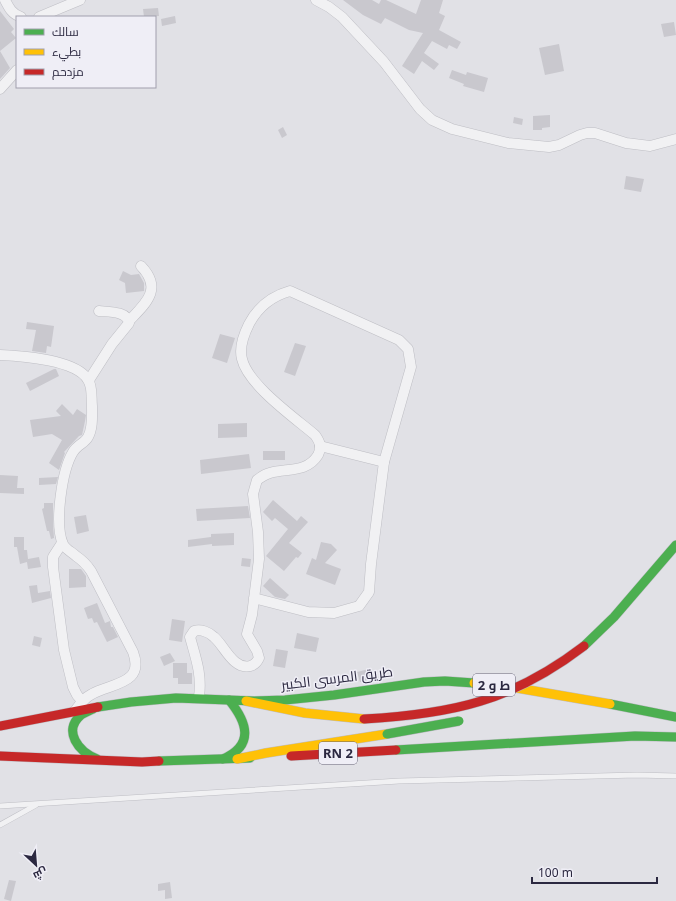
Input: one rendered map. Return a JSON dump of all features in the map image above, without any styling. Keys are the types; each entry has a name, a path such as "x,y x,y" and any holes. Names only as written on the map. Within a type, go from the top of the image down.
{"main road":[{"path":"246,701 298,714 346,719 412,716 440,712 480,702 532,681 560,664 584,646 614,617 676,545"},
{"name":"طريق المرسى الكبير","path":"0,726 100,706 142,701 199,697 264,701 310,698 414,683 460,682 587,699 676,717"},
{"path":"520,698 550,684"},
{"path":"222,760 236,752 242,746 246,733 244,720 239,711 229,700"},
{"path":"100,706 81,715 75,724 74,735 81,751 91,758 104,761"},
{"path":"237,759 266,752 430,727 469,718"},
{"name":"RN 2","path":"0,756 142,762 222,760 635,736 676,737"}],"street":[{"path":"5,0 9,8 18,16"},
{"path":"53,14 80,0"},
{"path":"316,0 342,17 384,62 420,109 432,120 452,129 508,143 549,147 559,145 587,133 595,133 626,143 650,146 675,137"},
{"path":"0,89 16,71"},
{"path":"89,380 112,344 128,325 129,321 148,301 152,286 149,274 141,266"},
{"path":"199,697 200,675 197,657 190,637 191,634 197,630 210,634 215,638 235,662 246,666 254,664 258,661 258,654 247,634 252,615 254,598 259,558 258,532 253,494 257,480 270,473 301,468 310,464 315,460 320,452 320,442 315,435 271,398 253,379 242,360 242,343 246,329 254,315 268,300 281,293 290,291 399,340 408,349 411,367 384,462 371,564 370,592 359,606 334,613 308,612 254,598"},
{"path":"99,311 117,313 129,321"},
{"path":"0,355 44,360 68,365 83,373 89,380 92,418 90,433 88,438 75,449 69,460 60,498 59,515 62,543 91,571 110,605 136,658 136,665 134,673 126,680 97,691 82,701 75,711"},
{"path":"320,446 384,462"},
{"path":"62,543 53,558 54,575 66,657 73,687 82,701"}],"lane":[{"path":"0,806 399,781 637,775 676,776"},
{"path":"0,825 36,804"}],"building":[{"path":"343,0 372,0 379,4 381,0 386,0 416,14 421,0 443,0 439,13 445,16 439,30 461,42 457,49 449,45 447,49 432,41 424,53 439,64 434,70 422,61 414,74 402,66 423,33 409,30 385,18 381,24 363,15"},
{"path":"158,8 159,16 144,16 143,9"},
{"path":"0,11 14,29 11,32 16,38 0,51"},
{"path":"175,16 176,23 162,26 161,19"},
{"path":"674,22 676,35 664,37 661,24"},
{"path":"559,44 564,71 545,75 539,48"},
{"path":"0,51 10,68 0,79"},
{"path":"452,70 466,75 467,72 488,78 484,92 463,86 464,84 449,78"},
{"path":"550,115 550,127 542,128 542,130 533,130 533,116"},
{"path":"514,117 523,119 522,125 513,123"},
{"path":"283,127 287,135 282,138 278,130"},
{"path":"626,176 644,179 641,192 624,189"},
{"path":"123,271 131,275 139,274 144,283 144,291 126,293 125,283 119,280"},
{"path":"27,322 54,326 51,347 47,346 46,353 32,351 36,330 26,329"},
{"path":"220,334 235,338 227,363 212,358"},
{"path":"295,343 306,346 295,376 284,372"},
{"path":"56,369 59,376 30,391 26,383"},
{"path":"62,404 73,415 77,409 86,415 82,435 79,436 64,452 65,453 59,470 49,463 62,440 52,434 33,437 30,420 61,416 56,411"},
{"path":"247,423 247,437 218,438 218,424"},
{"path":"263,451 285,451 285,460 263,460"},
{"path":"249,454 251,468 201,474 200,460"},
{"path":"0,475 18,476 17,488 24,488 24,494 0,493"},
{"path":"58,477 56,484 39,485 39,478"},
{"path":"273,500 297,521 301,516 308,522 289,543 302,553 298,558 296,557 284,571 266,556 288,529 275,518 272,521 263,512"},
{"path":"44,503 53,503 54,538 51,539 49,531 47,531 42,509 44,508"},
{"path":"248,506 250,518 197,521 196,509"},
{"path":"86,515 89,531 77,534 74,517"},
{"path":"234,533 234,545 212,546 212,544 188,547 188,540 211,537 211,534"},
{"path":"14,537 24,537 24,550 27,550 28,559 39,557 41,567 28,569 27,562 20,564 17,547 14,547"},
{"path":"321,542 331,544 337,550 325,563 341,569 335,585 306,574 312,558 316,560"},
{"path":"242,558 251,559 250,567 241,566"},
{"path":"69,569 81,569 86,576 86,587 69,588"},
{"path":"270,578 289,595 285,599 275,597 263,586"},
{"path":"37,585 38,593 50,591 51,598 32,603 29,586"},
{"path":"97,603 105,623 110,621 111,627 113,627 118,637 107,642 97,622 94,623 92,618 88,619 84,608"},
{"path":"172,619 185,621 182,642 169,640"},
{"path":"297,633 319,638 316,652 294,648"},
{"path":"34,636 42,638 40,647 32,645"},
{"path":"276,649 288,651 285,668 273,666"},
{"path":"170,653 175,661 164,666 160,657"},
{"path":"173,663 187,663 187,673 192,673 192,684 178,684 178,678 173,678"},
{"path":"369,669 372,679 360,682 357,672"},
{"path":"9,880 16,881 11,901 4,899"},
{"path":"170,882 172,898 165,899 165,890 158,891 158,884"}],"traffic: fast":[{"path":"584,646 614,617 676,545"},
{"path":"98,707 176,698 254,701 285,700 334,695 424,682 445,681 474,683"},
{"path":"223,759 240,747 244,740 245,732 240,717 229,700"},
{"path":"610,704 676,717"},
{"path":"93,709 81,715 75,721 73,734 79,746 90,756 97,759"},
{"path":"387,734 459,721"},
{"path":"396,750 635,736 676,737"},
{"path":"159,761 250,758"}],"traffic: slow":[{"path":"474,683 517,688 610,704"},
{"path":"246,701 305,713 364,719"},
{"path":"237,759 387,734"}],"traffic: jam":[{"path":"364,719 426,713 480,701 506,692 532,680 558,665 584,646"},
{"path":"0,726 98,707"},
{"path":"291,756 396,750"},
{"path":"0,756 142,762 159,761"}]}
